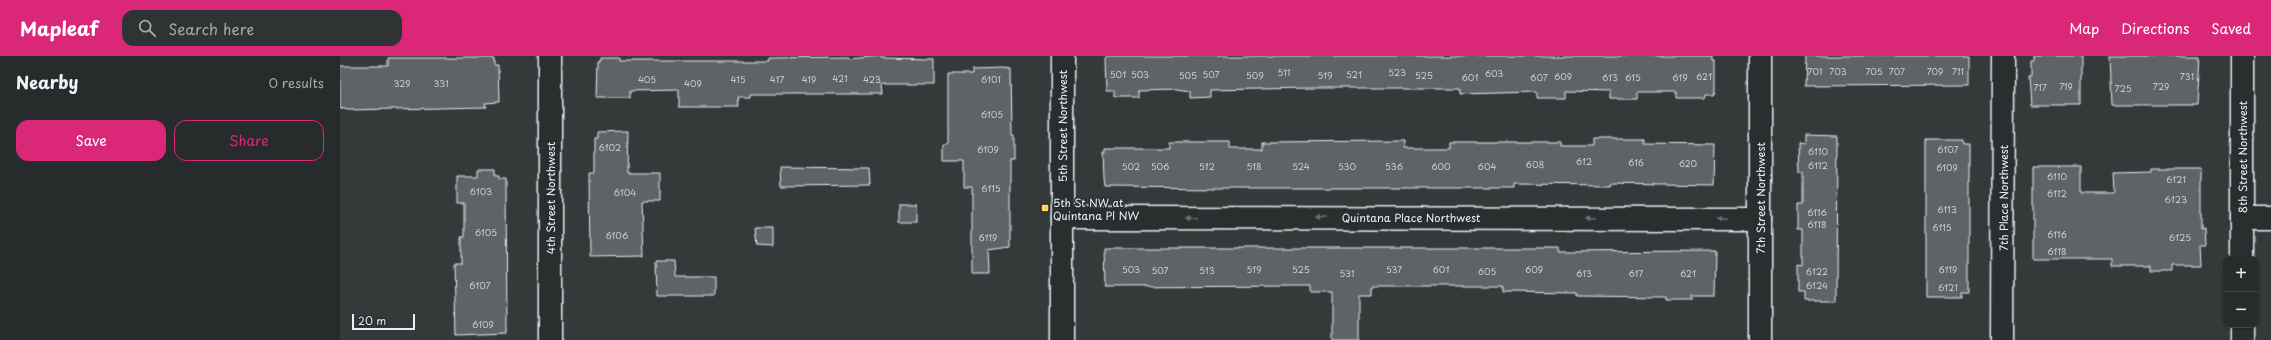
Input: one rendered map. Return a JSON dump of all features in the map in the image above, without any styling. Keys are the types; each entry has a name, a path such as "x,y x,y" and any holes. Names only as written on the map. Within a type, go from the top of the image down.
{"street":[{"name":"4th Street Northwest","path":"550,56 550,340"},
{"name":"5th Street Northwest","path":"1062,56 1062,340"},
{"name":"7th Street Northwest","path":"1760,56 1760,340"},
{"name":"7th Place Northwest","path":"2002,340 2003,56"},
{"name":"8th Street Northwest","path":"2242,56 2242,256"},
{"name":"Quintana Place Northwest","path":"1062,218 1760,219"},
{"path":"2242,218 2271,218"},
{"path":"2242,328 2242,340"}],"building":[{"path":"881,56 881,58 934,59 934,85 882,85 883,94 751,94 751,97 738,97 739,107 679,107 679,90 630,91 630,98 597,98 598,61 600,61 600,58 619,58 619,61 768,61 768,58 849,57 849,59"},
{"path":"1108,56 1713,56 1713,61 1716,61 1716,91 1714,94 1706,94 1705,98 1676,98 1676,92 1637,92 1637,99 1609,99 1609,92 1566,91 1566,98 1537,98 1537,92 1460,94 1460,88 1311,88 1210,90 1210,97 1190,98 1190,91 1177,89 1139,90 1139,98 1115,98 1115,91 1107,91 1106,58"},
{"path":"1805,56 1969,56 1969,85 1804,86"},
{"path":"2034,56 2081,56 2081,105 2030,105 2028,77 2031,77 2031,61 2034,61"},
{"path":"2110,56 2200,56 2197,105 2112,105"},
{"path":"388,58 494,58 494,65 498,65 499,102 485,103 486,107 348,110 340,108 340,66 388,66"},
{"path":"972,69 1011,69 1012,135 1014,135 1014,161 1010,161 1010,247 989,250 990,274 972,274 972,187 964,187 964,161 944,161 944,144 948,144 948,74 972,74"},
{"path":"628,131 627,173 660,173 660,201 642,201 644,256 590,257 589,173 594,173 594,139 597,139 597,132"},
{"path":"1804,135 1837,136 1836,301 1804,301 1804,292 1798,292 1798,264 1803,265 1803,230 1798,230 1798,205 1803,205 1803,172 1799,172 1798,143 1804,144"},
{"path":"1592,139 1645,139 1645,144 1715,145 1714,185 1610,183 1610,185 1514,184 1514,188 1105,187 1104,179 1103,152 1105,152 1105,148 1169,148 1169,142 1230,142 1230,149 1262,149 1262,142 1403,141 1403,148 1449,148 1449,142 1560,142 1560,146 1592,146"},
{"path":"1926,140 1962,140 1962,144 1969,144 1969,292 1962,292 1962,297 1926,297"},
{"path":"780,167 869,168 870,185 781,186"},
{"path":"2033,167 2081,167 2081,193 2114,193 2113,173 2151,172 2151,169 2201,169 2201,229 2204,228 2205,245 2200,245 2201,265 2172,265 2172,271 2151,271 2151,266 2112,266 2112,259 2033,259"},
{"path":"478,169 495,169 495,176 499,176 499,179 506,179 507,333 456,335 454,263 461,263 461,237 464,237 464,203 457,203 457,176 478,176"},
{"path":"899,204 916,204 916,222 899,222"},
{"path":"755,228 773,228 773,247 757,246"},
{"path":"1104,248 1560,248 1560,252 1715,251 1714,296 1692,296 1692,300 1666,300 1666,297 1577,296 1577,293 1503,292 1503,286 1372,286 1372,294 1359,294 1359,340 1332,340 1332,292 1310,292 1310,286 1105,287"},
{"path":"656,261 674,261 675,277 714,277 714,296 657,296"}],"place":[{"name":"5th St NW at Quintana Pl NW","path":"1045,208"}]}
